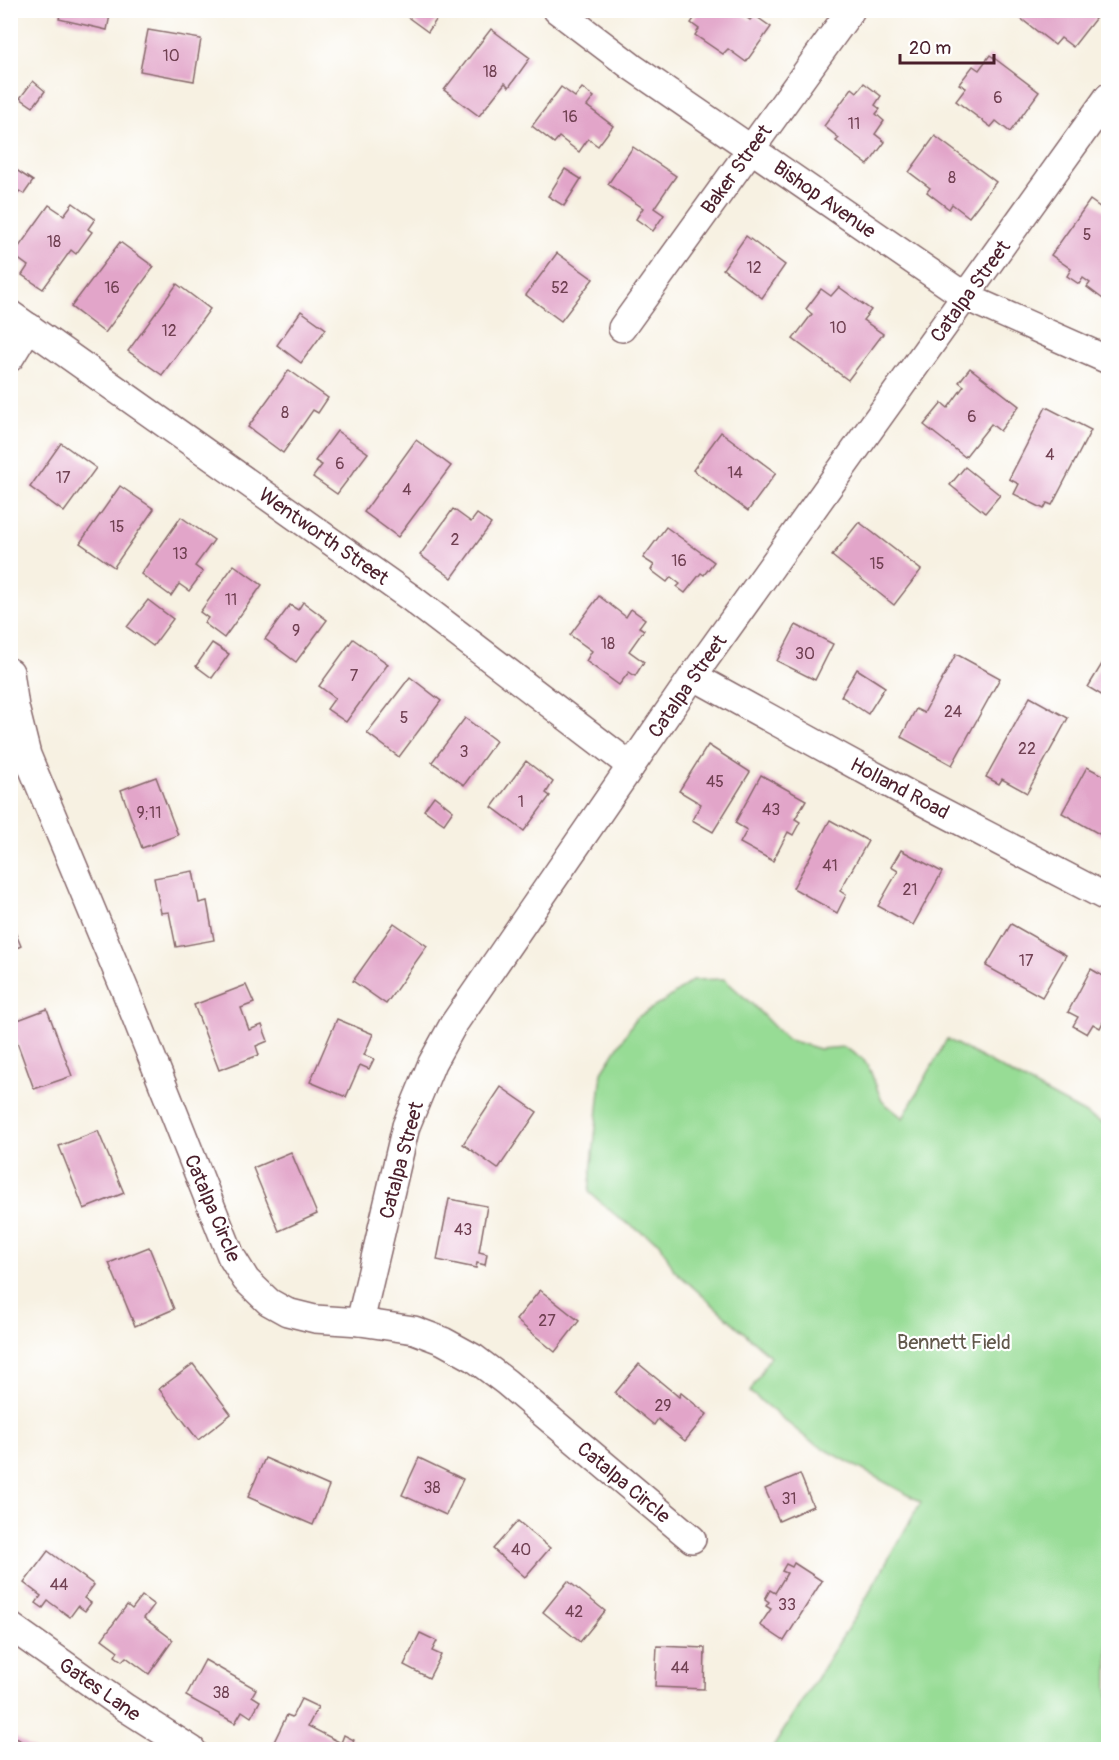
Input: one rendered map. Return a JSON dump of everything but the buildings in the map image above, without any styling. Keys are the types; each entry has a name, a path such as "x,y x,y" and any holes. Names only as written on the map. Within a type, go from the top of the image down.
{"street":[{"name":"Bishop Avenue","path":"557,10 632,67 966,297 1108,360"},
{"name":"Baker Street","path":"622,328 850,10"},
{"name":"Catalpa Street","path":"360,1322 406,1126 432,1063 464,1006 693,676 1108,97"},
{"path":"10,358 20,321"},
{"name":"Wentworth Street","path":"20,321 411,598 631,766"},
{"name":"Catalpa Circle","path":"10,672 15,707 27,755 125,990 231,1256 246,1280 269,1302 287,1312 315,1319 360,1322 414,1330 442,1341 474,1358 506,1382 692,1539"},
{"name":"Holland Road","path":"693,676 910,795 1108,898"},
{"name":"Gates Lane","path":"10,1626 184,1748"}],"green space":[{"name":"Bennett Field","path":"724,979 786,1039 819,1049 844,1047 863,1059 870,1070 882,1101 903,1118 947,1039 1108,1126 1108,1749 772,1749 858,1612 921,1502 810,1441 750,1392 770,1356 674,1270 660,1243 620,1219 589,1192 602,1072 636,1018 693,980"}]}
